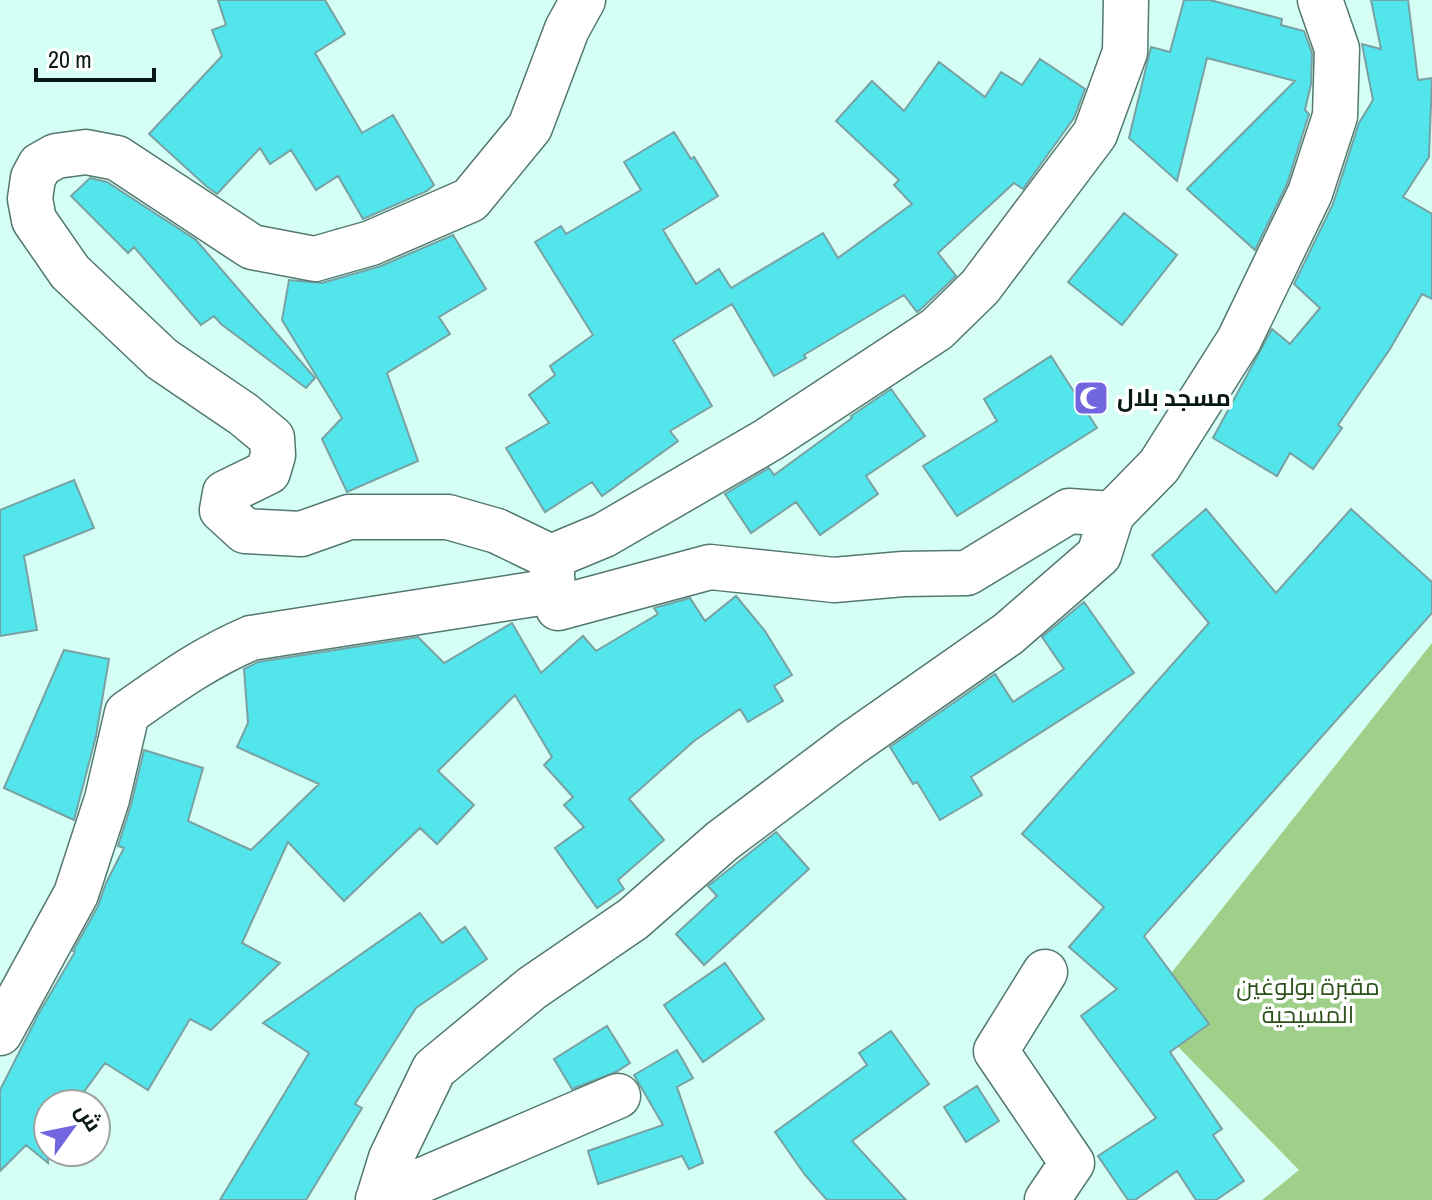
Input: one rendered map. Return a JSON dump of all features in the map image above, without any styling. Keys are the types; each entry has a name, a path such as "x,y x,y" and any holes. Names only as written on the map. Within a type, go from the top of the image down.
{"street":[{"path":"583,0 567,29 530,127 470,200 371,243 315,259 252,247 117,158 86,152 56,156 40,165 33,178 30,199 34,220 70,272 162,359 243,414 272,438 273,455 268,472 225,493 222,510 245,531 301,534 349,517 448,517 497,531 552,574 558,608 710,567 834,580 967,573 1069,511 1112,514"},
{"path":"0,1033 76,894 107,799 127,713 189,669 251,638 552,574 604,535 768,440 937,329 980,287 1095,134 1125,52 1126,0"},
{"path":"378,1200 391,1158 434,1069 532,988 633,919 722,841 851,744 1008,634 1099,555 1112,514 1159,466 1239,340 1310,193 1335,116 1337,49 1320,0"},
{"path":"1045,972 996,1051 1072,1163 1047,1200"},
{"path":"378,1200 618,1096"}],"green space":[{"name":"مقبرة بولوغين المسيحية","path":"1432,643 1432,1200 1262,1200 1299,1170 1142,1010"}],"building":[{"path":"218,0 325,0 345,34 315,53 362,133 393,115 434,185 363,219 338,176 316,190 291,150 270,164 260,148 217,194 206,186 149,134 222,56 212,30 226,25"},
{"path":"1184,0 1210,0 1282,19 1281,25 1304,31 1312,53 1311,84 1305,110 1309,114 1287,184 1255,250 1187,189 1295,81 1207,58 1177,181 1129,138 1151,47 1170,52"},
{"path":"1371,0 1408,0 1418,80 1432,78 1429,157 1403,197 1432,214 1432,299 1422,294 1390,349 1338,425 1342,428 1313,469 1290,453 1277,476 1213,438 1272,329 1290,344 1320,308 1294,284 1333,204 1359,123 1373,100 1362,44 1381,49"},
{"path":"1040,59 1085,89 1074,118 1023,189 1014,183 938,253 956,276 921,309 917,312 904,295 774,376 732,304 673,340 712,406 670,431 678,441 602,496 592,482 545,512 506,448 549,423 529,395 555,375 550,366 593,335 535,242 561,226 566,234 641,190 624,162 674,132 718,196 663,230 696,284 719,269 731,288 823,233 838,258 912,204 894,185 899,180 836,121 872,81 904,111 939,62 985,97 1001,72 1022,85"},
{"path":"90,178 107,182 196,240 315,378 306,388 214,316 201,325 134,247 128,253 71,196"},
{"path":"1124,213 1177,255 1122,325 1068,282"},
{"path":"453,235 486,289 439,317 450,334 387,373 418,461 347,492 322,439 342,418 282,320 289,280 322,283 381,266"},
{"path":"1051,356 1097,428 957,516 923,466 997,421 984,399"},
{"path":"891,389 925,436 866,476 878,494 820,535 796,502 751,533 725,494 769,468 774,475"},
{"path":"74,480 94,528 24,556 37,630 0,636 0,510"},
{"path":"1206,509 1276,593 1351,509 1432,582 1432,613 1144,936 1209,1024 1170,1052 1222,1129 1213,1135 1244,1181 1216,1200 1196,1200 1177,1171 1135,1200 1128,1200 1098,1156 1156,1118 1081,1016 1117,989 1069,947 1104,907 1022,834 1209,623 1152,555"},
{"path":"736,596 765,631 792,675 774,686 783,701 748,722 740,709 694,741 629,799 664,840 618,880 624,889 597,908 555,848 584,827 564,805 573,797 544,765 552,757 515,695 438,771 474,805 437,844 420,828 344,901 288,842 242,943 280,963 211,1030 190,1019 148,1090 105,1063 87,1088 32,1088 32,1150 26,1145 0,1171 0,1090 39,1013 75,952 124,848 118,846 144,750 203,768 188,821 251,850 319,784 237,747 248,723 244,669 258,662 418,637 444,663 512,623 541,673 583,636 596,651 658,614 654,608 690,598 705,621"},
{"path":"1084,602 1134,673 971,777 982,795 940,820 917,782 913,784 890,747 995,674 1013,702 1064,669 1042,637"},
{"path":"64,650 109,659 96,736 74,820 4,788"},
{"path":"776,832 809,869 704,965 676,934 717,896 708,886"},
{"path":"420,913 442,943 465,927 487,959 416,1008 355,1104 362,1108 306,1200 220,1200 309,1053 263,1023"},
{"path":"725,963 764,1019 703,1062 664,1005"},
{"path":"607,1026 630,1063 616,1072 572,1089 554,1059"},
{"path":"891,1031 929,1084 852,1141 906,1200 827,1200 775,1132 867,1065 859,1053"},
{"path":"677,1050 693,1078 677,1087 703,1163 689,1169 682,1156 598,1184 588,1151 663,1125 634,1075"},
{"path":"977,1086 999,1121 966,1142 944,1107"}],"place":[{"name":"مسجد بلال","path":"1091,398"}]}
